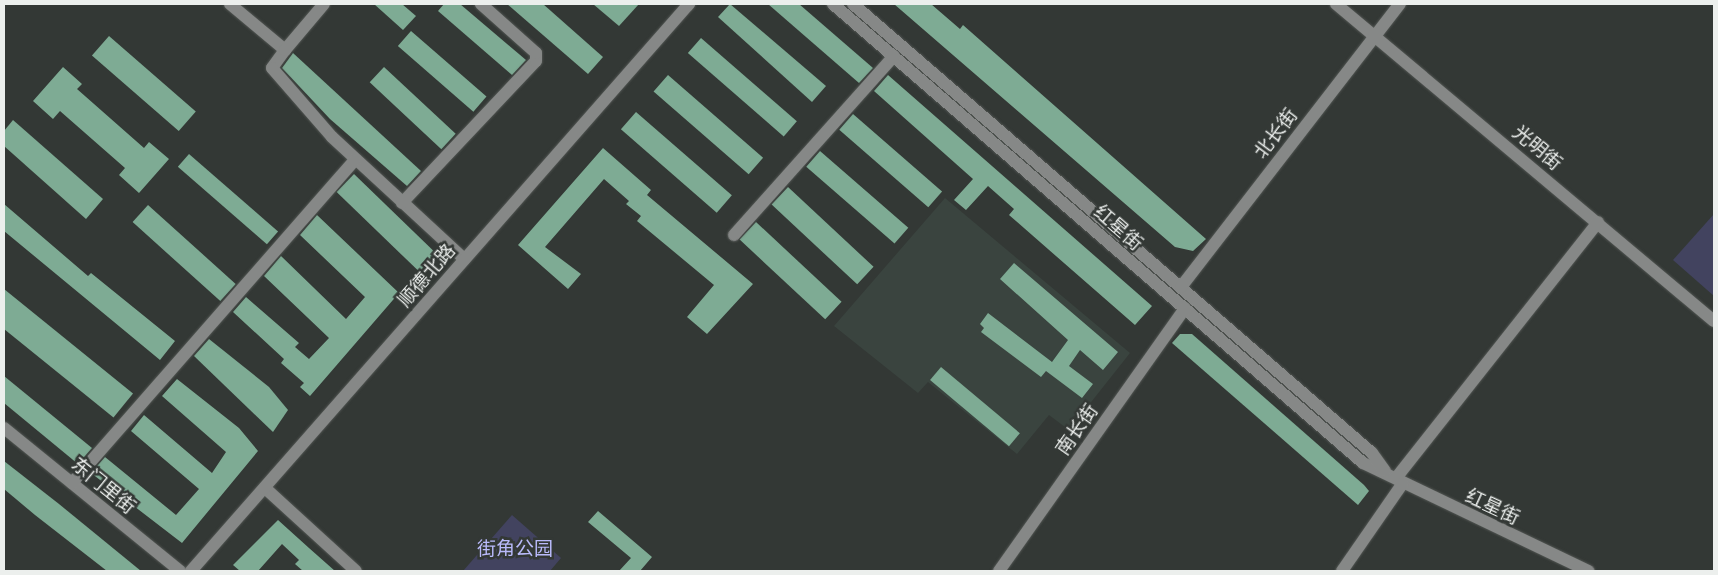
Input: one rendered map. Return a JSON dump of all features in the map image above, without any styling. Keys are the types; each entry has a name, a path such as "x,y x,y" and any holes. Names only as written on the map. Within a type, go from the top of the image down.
{"street":[{"path":"230,4 285,50"},
{"path":"324,4 272,68 354,161 464,259"},
{"path":"402,203 536,61 536,53 481,4"},
{"name":"顺德北路","path":"191,571 689,4"},
{"name":"红星街","path":"833,4 1363,463 1385,470 1400,480 1588,571"},
{"name":"红星街","path":"853,4 1372,453 1385,470"},
{"name":"光明街","path":"1336,4 1714,321"},
{"name":"北长街","path":"1181,287 1374,34 1400,4"},
{"path":"734,236 894,56"},
{"path":"72,483 354,161"},
{"path":"1342,571 1400,480 1598,222"},
{"name":"南长街","path":"999,571 1185,308"},
{"name":"东门里街","path":"4,428 180,571"},
{"path":"265,488 356,571"}],"shaded area":[{"path":"945,198 1130,353 1069,430 1049,415 1017,454 928,382 918,393 834,326"}],"green space":[{"path":"1714,214 1714,296 1673,260"},
{"name":"街角公园","path":"512,515 561,558 550,571 463,571"}],"building":[{"path":"374,4 402,4 416,16 403,30"},
{"path":"444,4 460,4 526,60 512,75 438,11"},
{"path":"507,4 543,4 603,57 588,74"},
{"path":"593,4 639,4 619,26"},
{"path":"730,4 826,86 812,102 718,17"},
{"path":"768,4 799,4 873,68 859,83"},
{"path":"894,4 931,4 960,29 963,25 1206,239 1193,251 1175,247"},
{"path":"411,31 486,97 473,112 398,46"},
{"path":"109,36 196,111 179,131 92,56"},
{"path":"701,38 797,121 784,136 688,53"},
{"path":"293,53 421,171 407,186 330,119 282,68"},
{"path":"63,67 82,84 77,89 144,148 149,142 169,159 139,193 119,175 125,168 60,111 53,119 33,101"},
{"path":"384,67 456,134 441,149 370,82"},
{"path":"668,75 763,158 749,174 654,92"},
{"path":"888,75 1152,306 1135,325 1009,215 1014,209 988,186 966,210 954,200 973,179 874,91"},
{"path":"636,112 732,195 717,213 621,129"},
{"path":"853,114 942,191 928,207 839,130"},
{"path":"13,120 103,199 86,219 4,146 4,131"},
{"path":"603,148 651,190 647,195 753,284 707,334 687,317 714,285 637,221 641,216 626,204 629,201 604,179 545,247 581,274 568,289 518,245"},
{"path":"820,151 908,228 895,244 806,167"},
{"path":"189,154 278,231 267,244 178,167"},
{"path":"354,174 437,254 419,272 337,192"},
{"path":"788,187 874,267 857,284 772,205"},
{"path":"4,204 88,276 91,273 175,341 160,360 4,231"},
{"path":"148,205 236,284 220,301 133,222"},
{"path":"317,215 399,293 310,396 300,387 304,383 281,363 284,359 233,312 246,297 299,343 295,347 309,359 329,338 264,276 281,256 346,319 365,297 300,235"},
{"path":"756,222 842,302 825,319 740,240"},
{"path":"1014,263 1118,352 1103,370 1080,350 1069,366 1093,384 1082,398 1046,371 1041,377 981,332 984,328 980,324 988,313 1052,362 1068,340 1000,279"},
{"path":"4,289 133,393 113,418 4,329"},
{"path":"1180,334 1192,334 1364,485 1369,491 1358,505 1172,343"},
{"path":"209,339 269,387 288,410 273,432 194,356"},
{"path":"941,367 1020,433 1009,446 930,380"},
{"path":"4,376 92,448 78,464 4,403"},
{"path":"177,379 239,428 258,451 182,543 91,473 105,457 176,515 199,489 131,431 144,415 212,473 226,452 162,396"},
{"path":"4,461 141,571 107,571 35,515 4,489"},
{"path":"598,511 652,557 640,571 619,571 631,558 588,522"},
{"path":"278,520 335,571 303,571 295,564 299,560 282,544 258,571 240,571 233,565"}]}
